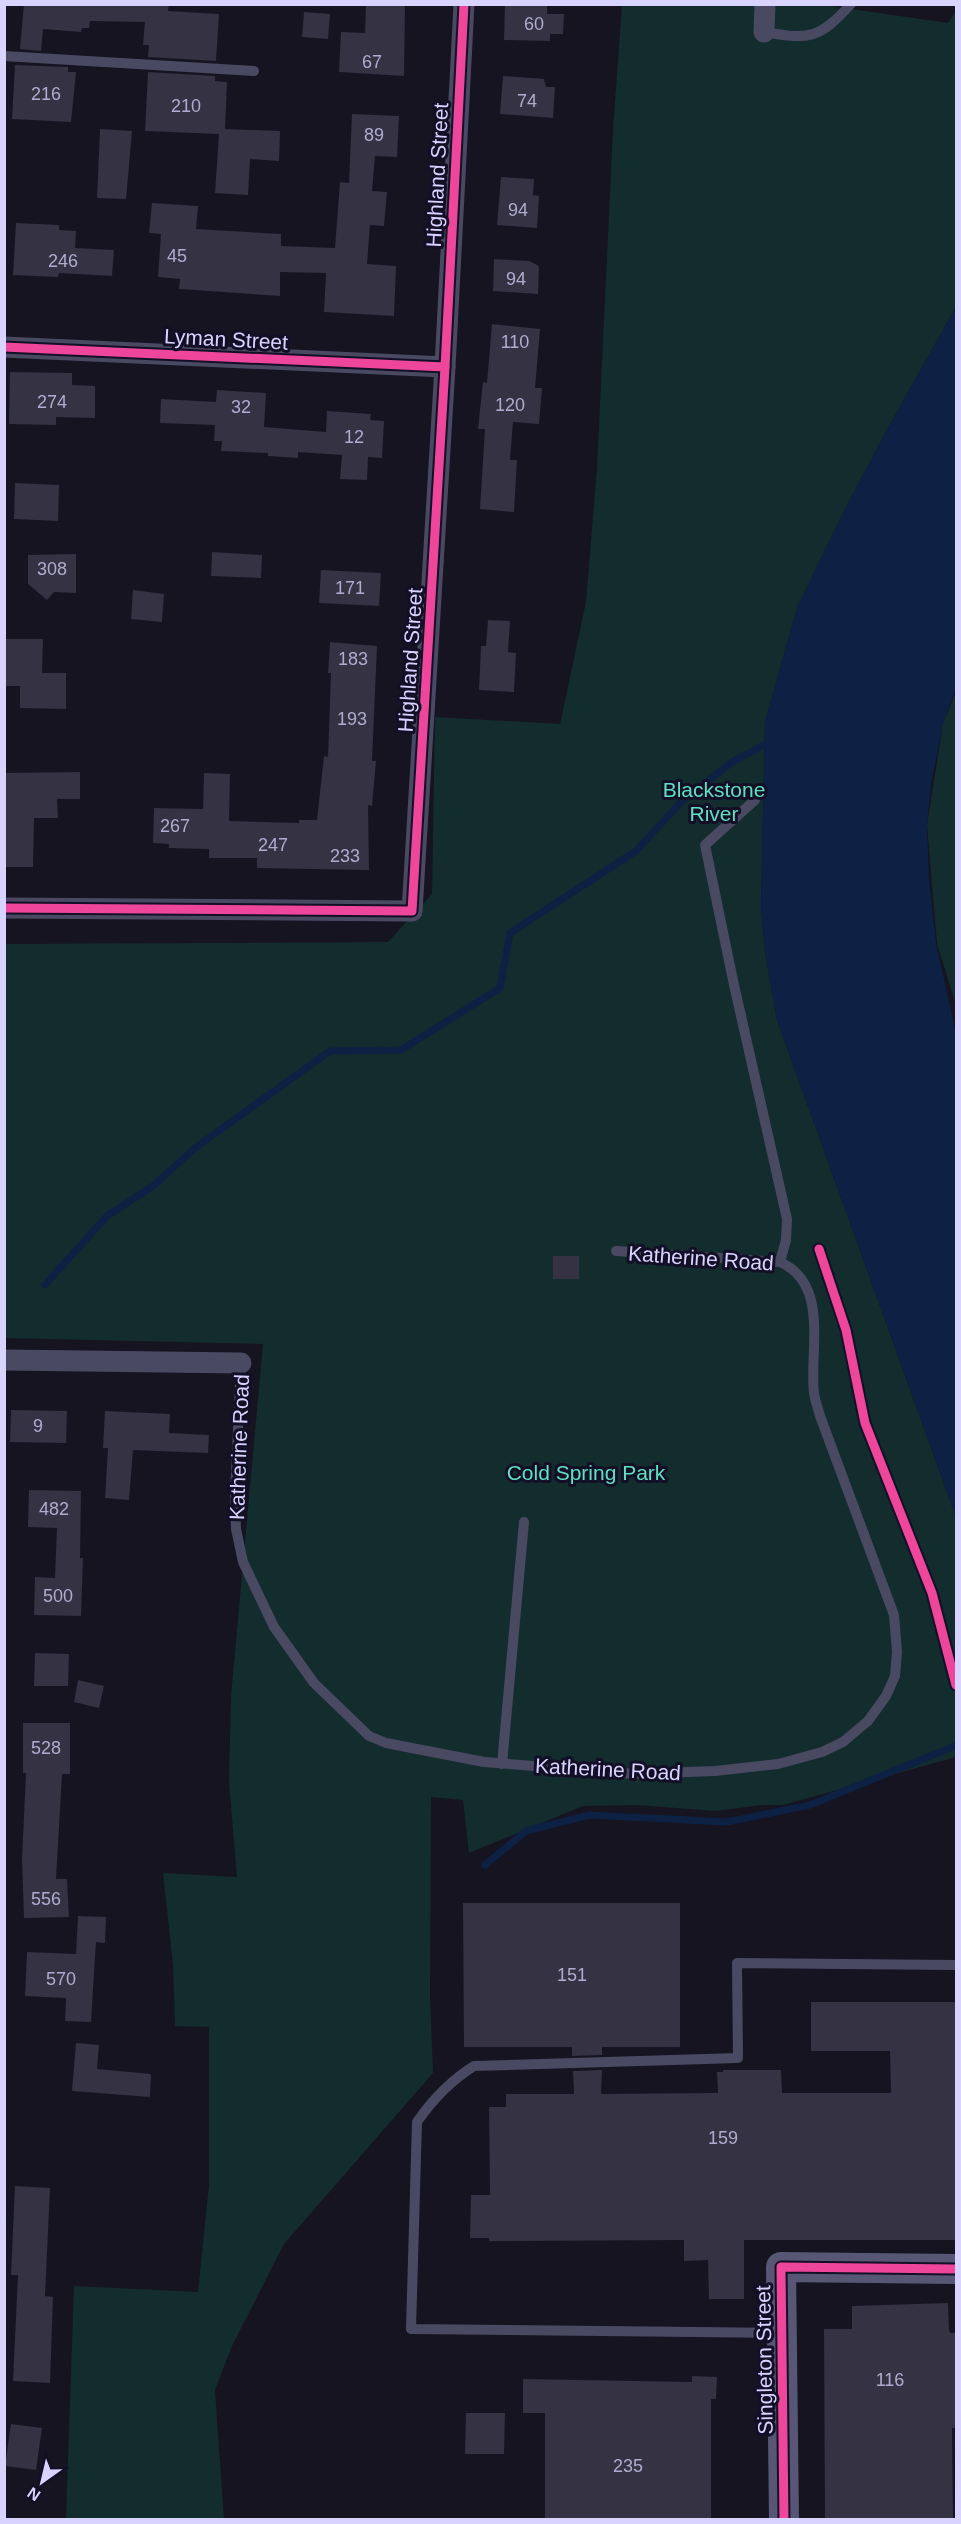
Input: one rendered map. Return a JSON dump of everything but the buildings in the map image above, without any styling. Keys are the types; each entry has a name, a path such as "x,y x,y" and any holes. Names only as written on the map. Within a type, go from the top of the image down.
{"street":[{"name":"Highland Street","path":"4,908 412,910 446,367 464,4"},
{"path":"764,32 765,4"},
{"name":"Lyman Street","path":"4,347 446,367"},
{"name":"Katherine Road","path":"4,1360 241,1363"},
{"name":"Singleton Street","path":"784,2520 781,2267 957,2270"}],"lane":[{"path":"764,32 794,37 818,35 851,4"},
{"path":"4,56 254,71"},
{"path":"754,800 705,845 787,1219 786,1240 780,1262"},
{"name":"Katherine Road","path":"241,1363 235,1494 236,1528 243,1562 274,1627 314,1683 369,1736 386,1743 484,1762 636,1774 694,1773 778,1764 822,1752 843,1742 868,1721 886,1696 895,1676 897,1652 894,1615 814,1394 812,1343 814,1310 810,1296 802,1280 789,1266 780,1262 616,1251"},
{"path":"502,1764 524,1522"},
{"path":"780,2333 411,2328 417,2122 429,2103 474,2066 738,2058 737,1963 957,1965"}],"green space":[{"name":"Cold Spring Park","path":"622,5 824,5 948,23 956,11 956,307 845,509 797,608 765,722 761,907 765,952 777,1020 956,1517 956,1757 783,1805 762,1805 716,1811 637,1805 583,1806 469,1853 463,1800 431,1797 430,1996 433,2073 284,2244 232,2346 215,2390 224,2519 66,2519 74,2286 198,2292 209,2185 209,2027 175,2026 173,1965 163,1873 237,1877 229,1782 231,1696 263,1344 5,1338 5,944 388,942 432,894 435,717 560,724 586,602 597,468 613,130"},
{"path":"956,692 956,1005 937,944 927,825 943,723"}],"water":[{"path":"956,307 956,689 943,723 931,785 927,825 929,879 936,943 956,1033 956,1517 777,1020 765,952 761,907 765,722 797,608 845,509"}],"waterway":[{"path":"45,1285 107,1216 153,1186 195,1148 330,1051 401,1050 500,988 510,933 636,851 682,801 732,762 770,742"},
{"path":"485,1865 526,1831 589,1815 727,1822 810,1805 955,1746"}],"cycle path":[{"path":"4,908 412,911 445,367 464,4"},
{"path":"4,347 445,367"},
{"path":"819,1249 846,1330 865,1423 932,1593 956,1685"},
{"path":"784,2520 781,2267 956,2269"}],"park label":[{"name":"Blackstone River","path":"714,801"}]}
